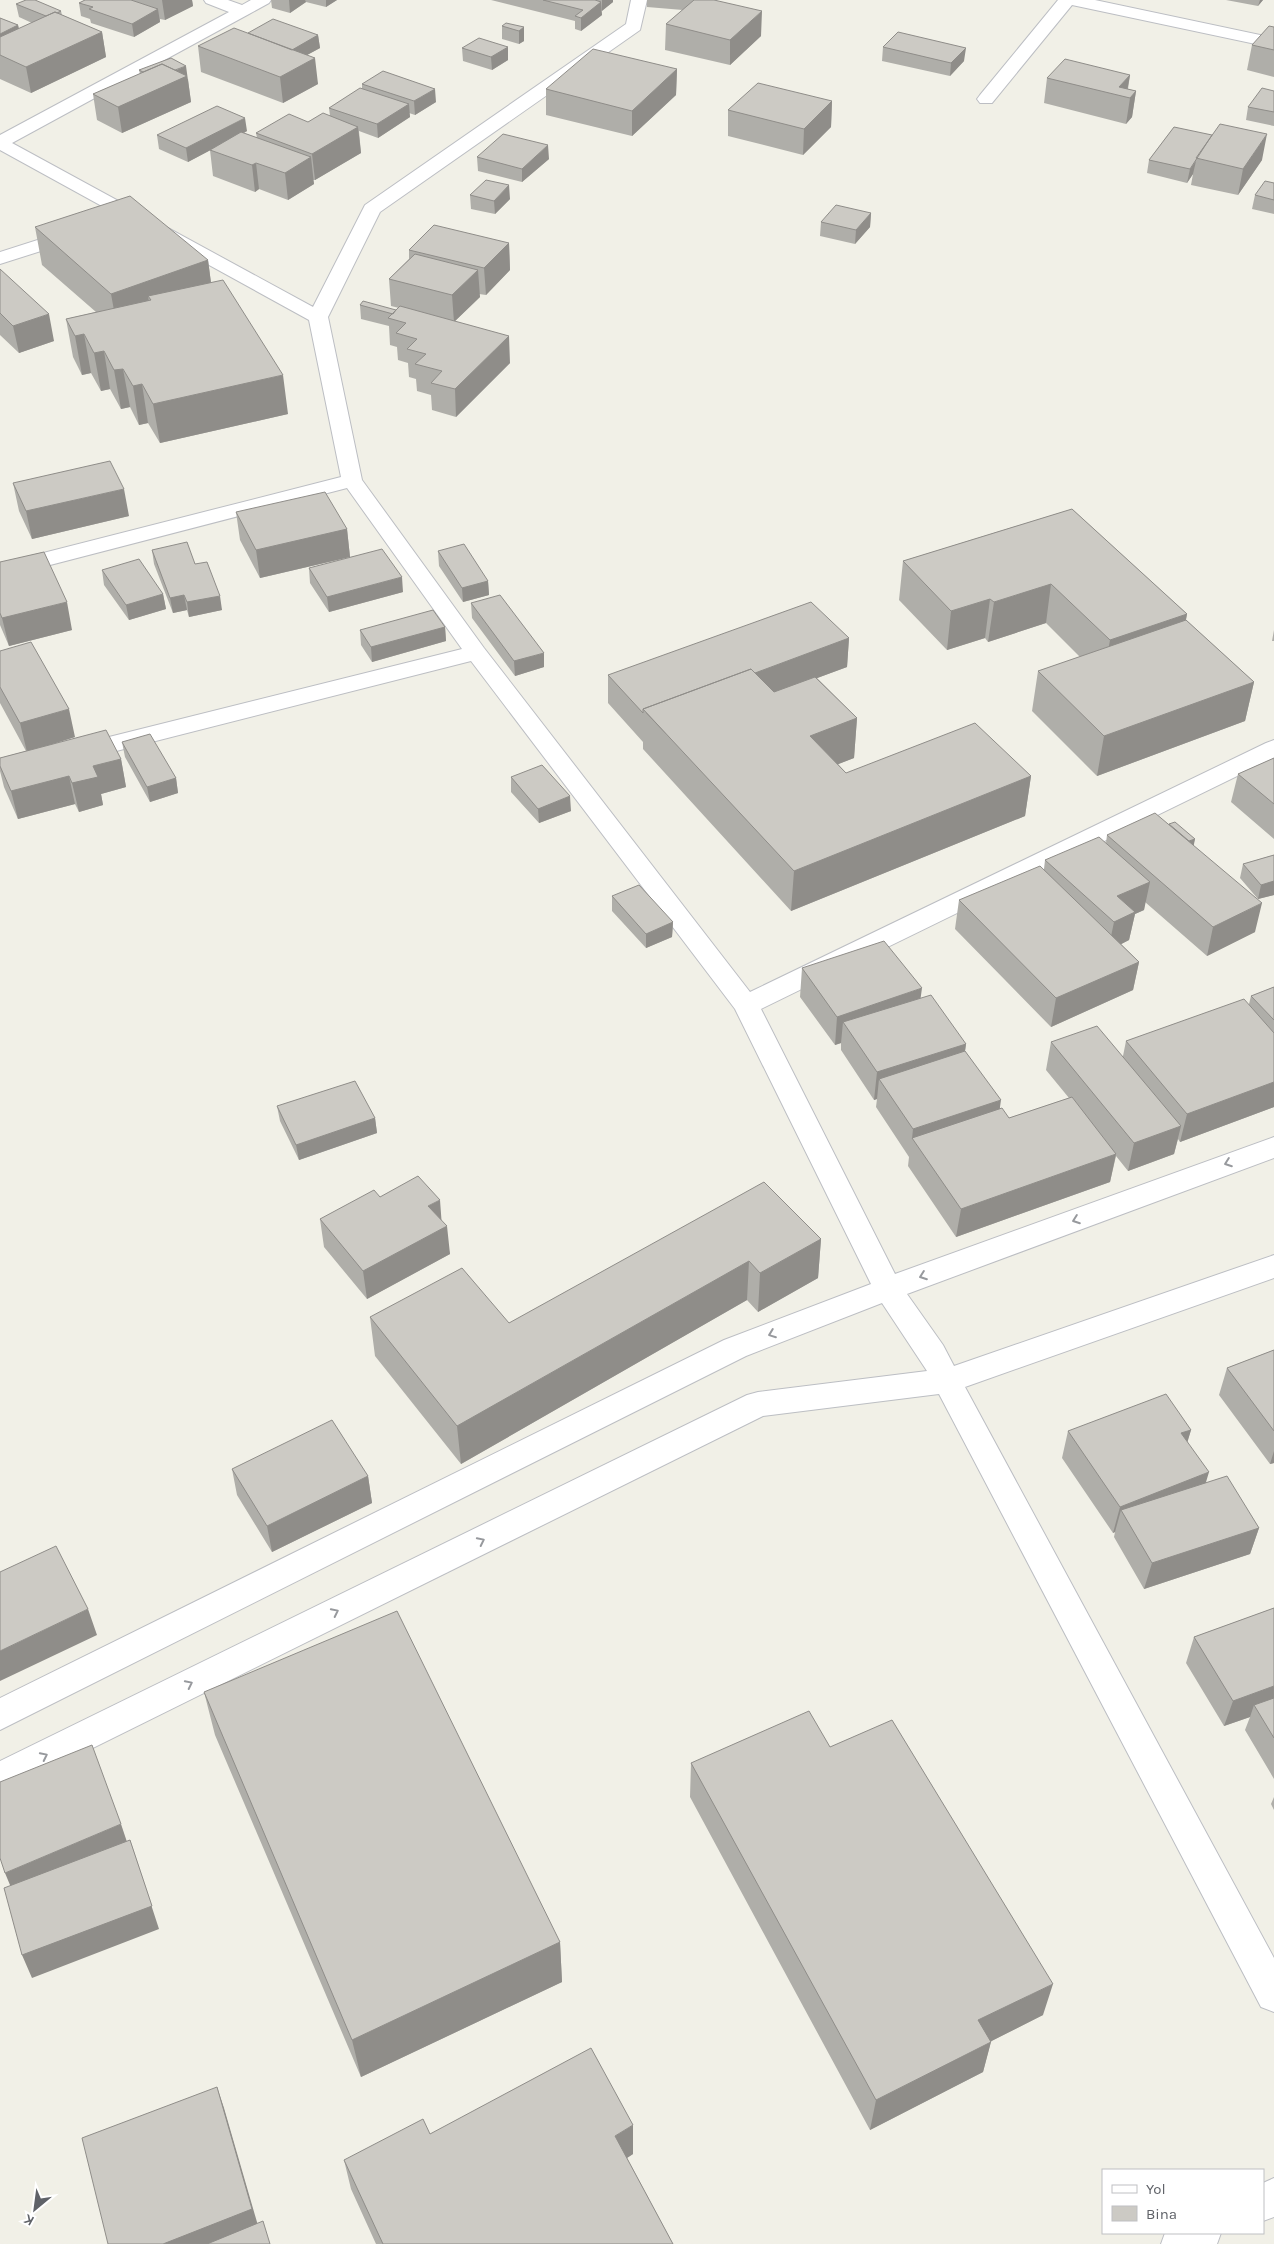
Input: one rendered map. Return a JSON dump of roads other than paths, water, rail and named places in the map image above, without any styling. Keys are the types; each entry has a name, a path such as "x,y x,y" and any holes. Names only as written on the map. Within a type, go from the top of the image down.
{"street":[{"path":"212,0 243,11"},
{"path":"0,142 263,0"},
{"path":"639,0 634,26 372,209 318,317 352,480 476,653 746,1005 888,1289 932,1353 1274,1994"},
{"path":"986,99 1067,0"},
{"path":"1072,0 1274,43"},
{"path":"0,142 318,317"},
{"path":"0,258 134,216"},
{"path":"0,570 352,480"},
{"path":"57,758 476,653"},
{"path":"746,1005 1274,747"},
{"path":"0,1715 735,1348 888,1289 1274,1147"},
{"path":"0,1778 758,1404 946,1381 1274,1266"},
{"path":"1180,2244 1200,2234"}]}
